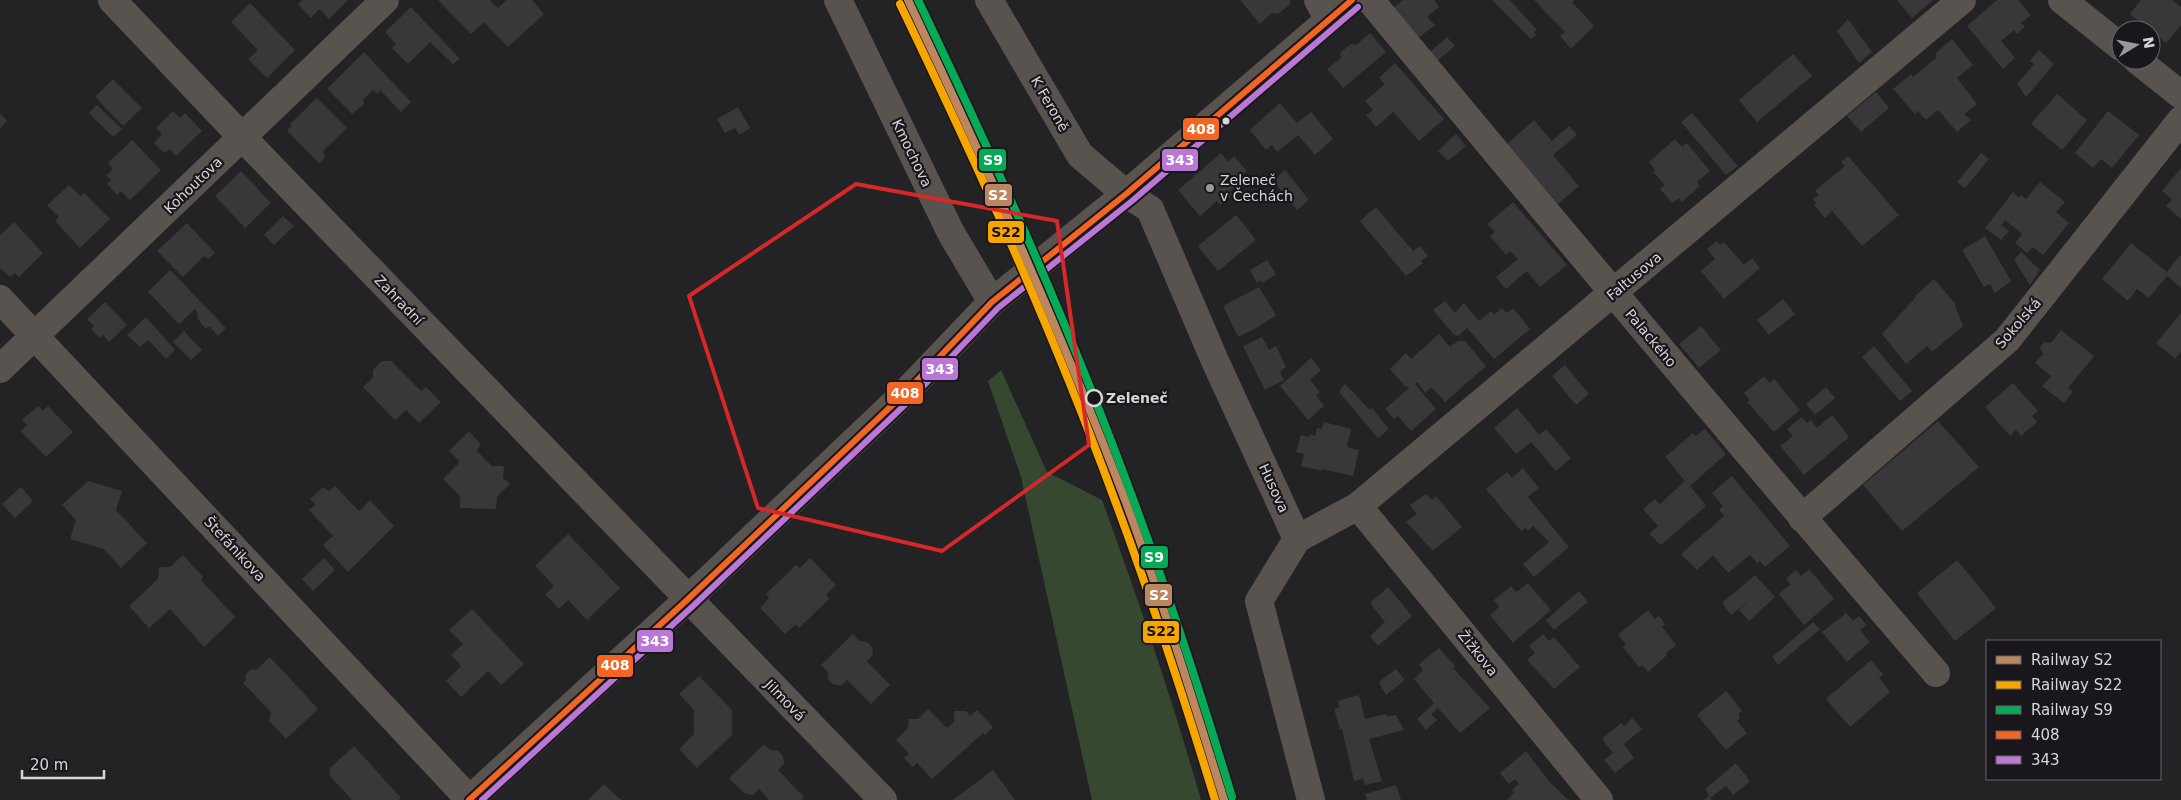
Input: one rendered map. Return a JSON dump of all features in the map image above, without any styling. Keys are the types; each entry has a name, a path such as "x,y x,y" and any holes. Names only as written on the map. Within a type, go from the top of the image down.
{"street":[{"name":"Zahradní","path":"112,0 242,138 687,600"},
{"name":"Kohoutova","path":"0,369 385,0"},
{"name":"Kmochova","path":"838,0 951,233 992,302"},
{"name":"K Feroně","path":"989,0 1080,155 1126,194"},
{"path":"470,800 687,600 906,393 992,302 1126,194 1323,10 1352,0"},
{"name":"Palackého","path":"1370,0 1613,294 1936,673"},
{"name":"Faltusova","path":"1298,539 1358,506 1962,0"},
{"path":"2077,4 2111,37"},
{"path":"2150,70 2181,95"},
{"name":"Sokolská","path":"1802,518 2007,340 2181,120"},
{"name":"Husova","path":"1126,194 1150,209 1215,361 1298,539"},
{"name":"Štefánikova","path":"0,299 36,335 470,800"},
{"name":"Žižkova","path":"1358,506 1599,800"},
{"path":"1298,539 1259,601 1311,800"},
{"name":"Jilmová","path":"687,600 883,800"}],"highlighted area":[{"path":"856,184 1057,221 1089,445 942,551 758,508 689,296"}],"green space":[{"path":"1001,370 1047,472 1102,500 1154,649 1201,800 1092,800 1021,477 988,381"}],"building":[{"path":"303,0 348,0 329,19 319,9 311,18 298,4"},
{"path":"438,0 490,0 498,8 507,0 532,0 544,14 508,47 484,22 471,34"},
{"path":"1240,0 1290,0 1290,4 1278,14 1272,13 1260,24"},
{"path":"1403,0 1434,0 1439,7 1427,17 1435,25 1417,39 1392,9"},
{"path":"1492,0 1510,0 1537,30 1533,32 1536,35 1531,39"},
{"path":"1534,0 1574,0 1572,2 1594,26 1571,49 1560,36 1565,32"},
{"path":"1897,0 1933,0 1912,18"},
{"path":"1997,0 2018,0 2031,15 2021,23 2025,27 2017,34 2014,30 2001,41 2015,58 2003,69 1967,26"},
{"path":"2141,0 2172,0 2181,7 2181,25 2166,43 2161,39 2161,20 2137,20 2130,14"},
{"path":"250,3 295,50 267,78 248,59 258,50 231,22"},
{"path":"411,7 460,59 453,64 430,42 408,64 392,48 396,44 385,32"},
{"path":"1848,19 1872,52 1859,63 1837,31"},
{"path":"1370,33 1386,52 1343,88 1327,69 1341,58 1340,53 1351,44 1356,45"},
{"path":"1447,37 1455,46 1437,61 1430,52"},
{"path":"1952,39 1973,65 1957,78 1977,104 1964,114 1971,120 1957,132 1938,110 1926,120 1918,111 1915,114 1893,89 1911,74 1913,77 1937,57 1935,54"},
{"path":"2039,50 2054,64 2026,97 2017,84 2034,64 2030,61"},
{"path":"364,52 411,102 401,112 380,90 378,94 373,90 363,100 364,104 352,114 327,89"},
{"path":"1793,54 1812,76 1757,122 1739,100"},
{"path":"1395,63 1444,119 1419,141 1393,112 1376,127 1366,115 1373,110 1365,101 1385,84 1379,78"},
{"path":"113,79 142,108 123,126 95,97"},
{"path":"1876,92 1889,108 1861,132 1847,116"},
{"path":"2057,94 2087,120 2062,150 2031,124"},
{"path":"317,98 347,128 323,151 325,158 319,163 287,131 291,123"},
{"path":"1280,103 1297,123 1311,112 1333,139 1315,155 1298,135 1277,152 1272,145 1266,150 1250,130"},
{"path":"97,105 122,129 113,137 89,113"},
{"path":"738,107 750,128 739,135 735,128 725,133 717,119"},
{"path":"173,111 180,118 185,113 202,131 176,156 170,149 164,153 154,143 162,134 156,128"},
{"path":"2108,111 2139,135 2112,168 2101,159 2093,168 2075,153"},
{"path":"1692,113 1738,166 1726,175 1681,122"},
{"path":"0,114 7,121 0,128"},
{"path":"1534,120 1552,141 1569,126 1577,135 1553,155 1579,186 1558,204 1507,144"},
{"path":"1456,134 1466,146 1448,161 1438,151"},
{"path":"1675,139 1682,147 1687,143 1710,171 1697,182 1700,186 1682,202 1679,198 1672,203 1660,189 1665,185 1653,172 1655,170 1649,162"},
{"path":"132,140 161,170 130,200 121,191 117,195 107,184 111,180 106,176 113,169 108,163"},
{"path":"1221,153 1228,162 1234,156 1247,171 1240,176 1243,180 1230,191 1232,195 1220,205 1217,201 1200,216 1178,190"},
{"path":"1981,153 1989,159 1965,188 1957,182"},
{"path":"1848,156 1899,215 1862,246 1832,211 1825,218 1814,205 1816,203 1813,199 1819,195 1815,191 1845,166 1841,162"},
{"path":"2181,168 2181,219 2166,206 2172,199 2162,191"},
{"path":"1285,170 1309,200 1297,210 1273,181"},
{"path":"241,171 271,203 245,228 215,196"},
{"path":"2040,182 2065,202 2056,212 2069,223 2043,255 2033,247 2027,253 2015,243 2022,234 2005,220 2001,225 2009,231 2001,240 1985,228 2013,192 2019,198 2021,195 2026,199"},
{"path":"69,185 81,196 84,193 110,219 80,248 55,221 59,217 47,205"},
{"path":"1513,202 1567,265 1540,287 1527,271 1506,289 1496,277 1518,259 1510,251 1506,255 1490,236 1495,232 1487,224"},
{"path":"1376,207 1413,251 1420,246 1428,256 1421,261 1423,263 1406,276 1360,221"},
{"path":"1236,215 1256,240 1218,271 1198,246"},
{"path":"283,216 294,226 274,245 264,235"},
{"path":"14,222 43,253 19,277 15,273 10,277 0,268 0,235"},
{"path":"187,223 215,253 208,259 204,256 183,277 157,251"},
{"path":"1985,236 2011,281 1995,293 1990,284 1984,287 1962,250"},
{"path":"1717,241 1720,245 1724,242 1744,265 1752,258 1760,268 1724,299 1701,271 1715,259 1707,249"},
{"path":"2131,243 2167,272 2180,255 2181,288 2167,276 2149,298 2137,289 2128,301 2102,279"},
{"path":"2021,252 2040,270 2030,285 2014,260"},
{"path":"1267,260 1276,274 1262,283 1261,280 1257,283 1250,270"},
{"path":"170,270 226,328 218,336 210,327 205,328 197,318 195,309 179,324 148,292"},
{"path":"1934,279 1954,302 1963,326 1932,352 1927,346 1906,364 1882,334 1915,296"},
{"path":"1259,287 1276,315 1260,326 1238,337 1223,306"},
{"path":"1783,299 1795,314 1769,335 1757,320"},
{"path":"1445,301 1455,313 1464,303 1479,321 1491,311 1494,315 1502,308 1507,313 1513,308 1530,329 1494,359 1467,328 1458,336 1454,335 1433,310"},
{"path":"105,302 127,325 109,342 103,335 100,338 91,329 94,326 87,319"},
{"path":"2181,313 2181,351 2175,359 2156,343"},
{"path":"146,317 175,350 166,359 148,340 140,347 127,335"},
{"path":"1701,326 1721,350 1699,368 1679,344"},
{"path":"2061,330 2094,356 2068,388 2073,391 2064,403 2042,386 2051,376 2035,363 2043,354 2040,348 2044,342 2051,343"},
{"path":"184,331 202,350 191,360 173,342"},
{"path":"1439,334 1450,347 1458,341 1465,341 1486,366 1445,402 1431,387 1425,393 1417,382 1415,384 1436,409 1411,431 1398,416 1394,419 1385,409 1409,388 1390,369 1406,353 1411,359"},
{"path":"1262,337 1269,350 1276,346 1286,367 1280,372 1284,380 1265,390 1243,346"},
{"path":"1874,346 1912,391 1900,401 1862,357"},
{"path":"1311,358 1321,370 1310,380 1320,392 1316,395 1324,406 1308,420 1280,386"},
{"path":"382,361 391,361 421,391 426,387 441,402 419,423 406,410 395,420 363,387 373,377 373,370"},
{"path":"1565,365 1589,394 1576,405 1552,376"},
{"path":"1764,376 1770,383 1774,379 1800,410 1774,432 1747,402 1750,400 1744,393"},
{"path":"2013,383 2038,411 2032,416 2037,422 2021,436 2016,430 2010,436 1985,407"},
{"path":"1345,384 1370,410 1372,408 1389,429 1378,438 1339,392"},
{"path":"1826,387 1835,398 1815,415 1806,404"},
{"path":"38,406 43,411 48,406 73,432 46,457 21,431 27,425 22,420"},
{"path":"1517,408 1539,435 1546,429 1571,458 1556,471 1531,442 1516,454 1494,428"},
{"path":"1832,415 1849,437 1804,475 1780,446 1793,436 1787,429 1802,417 1807,423 1811,420 1817,428"},
{"path":"1938,421 1979,467 1902,531 1863,485"},
{"path":"1324,422 1351,429 1347,447 1359,450 1353,476 1301,466 1304,454 1296,452 1301,435 1309,437 1309,434 1315,436 1317,428 1322,429"},
{"path":"1705,429 1726,454 1690,486 1706,506 1661,545 1649,534 1658,526 1643,509 1655,499 1663,508 1660,504 1685,481 1665,457 1693,433 1696,436"},
{"path":"469,431 481,445 476,450 492,466 504,466 503,478 510,484 497,497 496,509 460,508 460,496 443,479 460,462 449,451"},
{"path":"1523,468 1539,488 1528,497 1569,547 1534,577 1523,564 1549,542 1533,526 1528,531 1525,528 1521,531 1486,489 1507,472 1512,478"},
{"path":"1732,476 1790,546 1765,567 1760,561 1757,563 1750,555 1728,573 1713,555 1697,570 1681,554 1724,516 1719,510 1723,506 1712,493"},
{"path":"88,481 122,491 116,510 147,543 121,568 104,549 70,539 76,520 62,505"},
{"path":"335,486 359,511 370,500 394,526 348,572 323,545 333,536 309,510 316,505 310,499 323,487 329,491"},
{"path":"21,487 33,501 15,518 2,504"},
{"path":"1426,494 1432,500 1436,496 1462,527 1433,551 1406,522 1417,514 1410,505"},
{"path":"568,534 620,588 587,620 568,600 559,609 545,594 554,586 535,566"},
{"path":"183,555 203,577 201,580 235,617 204,647 170,609 149,628 129,606 158,579 159,567 170,567"},
{"path":"324,558 335,570 313,591 302,579"},
{"path":"810,558 836,585 826,595 829,599 799,628 796,624 785,634 760,608 769,598 766,594 796,565 800,568"},
{"path":"1957,560 1996,608 1955,641 1917,593"},
{"path":"1809,569 1834,599 1804,625 1779,594 1791,584 1786,579 1796,570 1801,576"},
{"path":"1755,575 1775,597 1749,621 1739,610 1751,599 1731,615 1722,603"},
{"path":"1528,583 1551,610 1513,643 1490,615 1499,607 1494,600 1511,586 1516,592"},
{"path":"1388,587 1412,616 1378,646 1370,636 1385,622 1370,603"},
{"path":"1579,591 1588,602 1554,630 1546,620"},
{"path":"472,609 524,664 501,685 488,671 461,697 446,681 461,666 451,655 463,644 449,630"},
{"path":"1648,610 1655,619 1659,616 1665,624 1662,627 1676,645 1648,672 1642,665 1640,668 1623,647 1626,644 1618,635"},
{"path":"1846,613 1853,621 1859,616 1866,625 1860,630 1870,642 1847,662 1822,632"},
{"path":"1813,622 1820,629 1778,665 1772,657"},
{"path":"853,634 859,641 867,642 872,647 873,655 867,661 890,685 871,704 847,680 841,686 833,684 828,679 828,672 821,665"},
{"path":"1543,634 1549,641 1554,637 1580,667 1554,689 1527,660 1535,653 1529,646"},
{"path":"1439,648 1455,666 1453,668 1490,708 1460,733 1438,708 1431,714 1437,720 1426,730 1417,719 1434,703 1414,679 1423,670 1419,664"},
{"path":"270,657 318,709 286,739 269,721 271,712 243,683 246,680 246,674 250,670 256,670"},
{"path":"1871,660 1883,674 1879,678 1890,692 1850,727 1826,699"},
{"path":"1396,669 1405,680 1386,695 1379,682"},
{"path":"699,676 732,710 732,735 697,768 679,749 694,734 694,710 679,694"},
{"path":"1726,691 1742,711 1739,713 1740,718 1737,721 1747,733 1726,750 1697,715"},
{"path":"1359,695 1365,719 1386,714 1386,716 1396,715 1404,730 1369,739 1382,781 1365,785 1363,779 1354,781 1342,729 1340,729 1334,709 1339,707 1338,701"},
{"path":"928,709 947,728 954,722 954,711 966,711 970,716 977,710 993,727 985,735 983,733 932,779 917,763 913,767 904,758 909,754 896,740 908,728 909,719 918,719"},
{"path":"1632,718 1642,729 1624,744 1634,758 1615,773 1604,760 1613,753 1602,739 1621,723 1624,726"},
{"path":"764,744 770,750 778,751 783,756 784,764 778,770 804,797 801,800 769,800 759,789 753,795 744,793 729,778"},
{"path":"354,746 401,798 399,800 352,800 329,775 330,768"},
{"path":"1526,751 1549,781 1568,800 1507,800 1514,793 1512,790 1519,784 1515,779 1509,784 1500,773"},
{"path":"1736,763 1750,781 1733,795 1726,786 1710,798 1712,800 1704,800 1709,796 1705,789"},
{"path":"993,770 1015,800 953,800"},
{"path":"604,784 621,800 588,800"},
{"path":"1396,785 1401,800 1367,800 1365,794"}],"rail line":[{"name":"S2","path":"908,0 1020,244 1098,430 1149,568 1188,683 1224,800"},
{"name":"S9","path":"918,0 1030,243 1082,366 1171,605 1232,797"},
{"name":"S22","path":"900,4 1013,248 1090,435 1154,610 1215,800"}],"transit line":[{"name":"408","path":"469,800 687,600 905,393 992,302 1126,194 1352,0"},
{"name":"343","path":"482,800 693,606 911,399 998,308 1132,201 1358,7"}],"place":[{"name":"Zeleneč v Čechách","path":"1210,188"},
{"name":"Zeleneč","path":"1094,398"}]}
